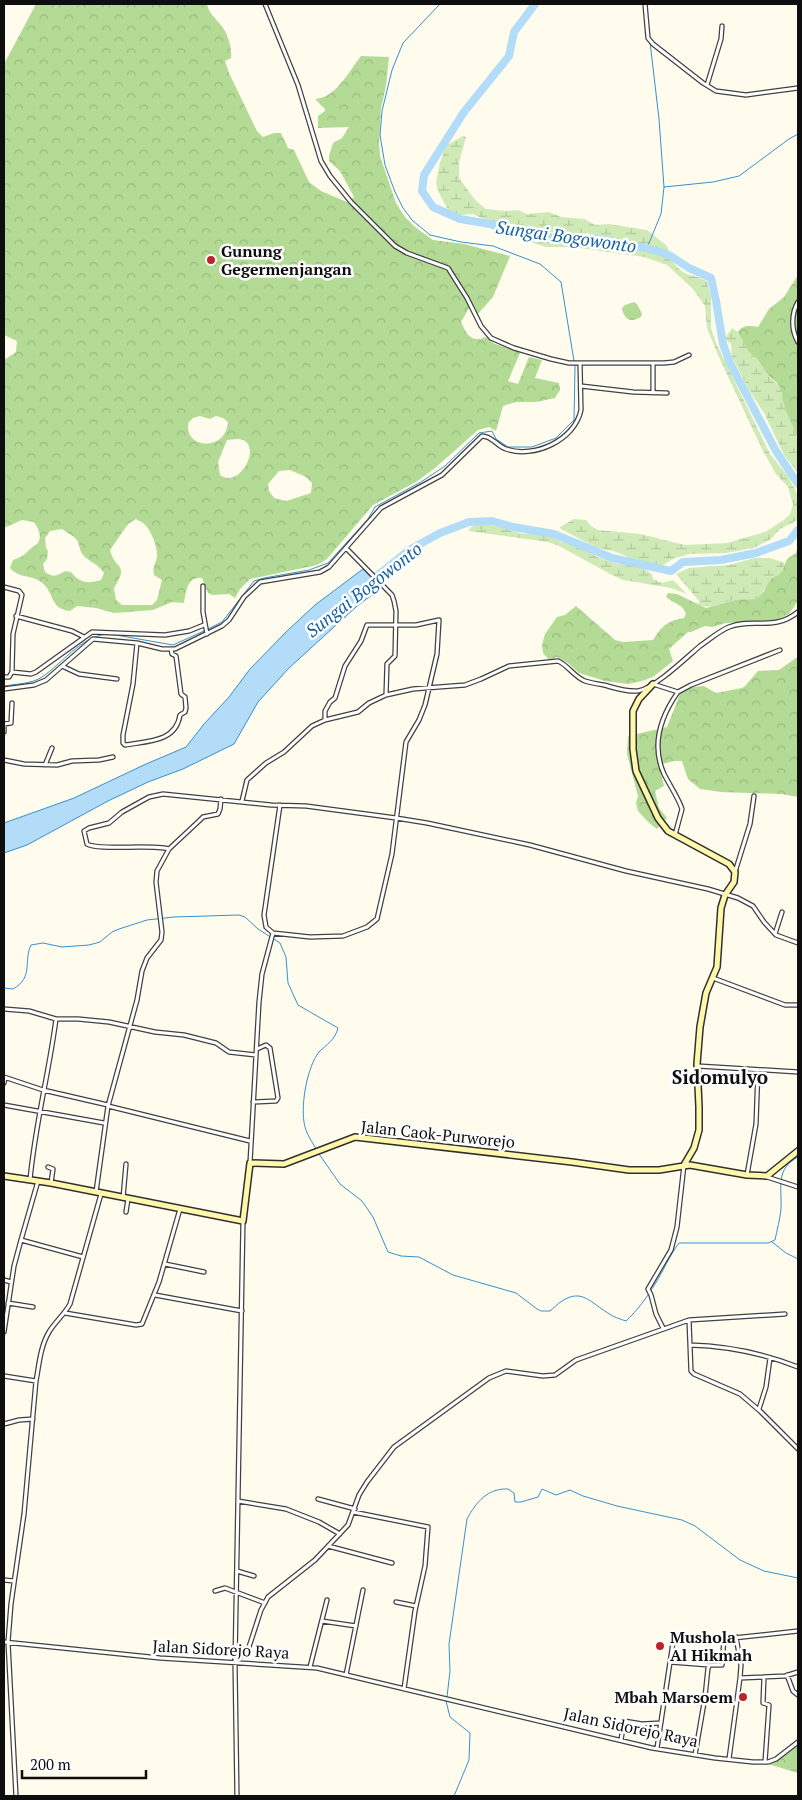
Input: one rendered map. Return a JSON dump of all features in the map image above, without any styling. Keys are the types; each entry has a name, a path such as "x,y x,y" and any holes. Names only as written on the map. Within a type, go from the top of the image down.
{"street":[{"path":"265,4 298,85 321,161 330,176 395,246 407,253 448,268 467,298 480,326 491,338 528,352 569,364 653,364 674,362 689,355"},
{"path":"645,4 649,39 656,48 707,85 724,93 746,95 798,88"},
{"path":"707,85 721,39 722,26"},
{"path":"798,302 794,314 793,332 798,342"},
{"path":"4,690 42,682 93,640 137,643 162,649 171,649 177,648 226,623 244,597 260,582 320,572 332,565 381,508 442,475 482,436 490,437 505,449 520,452 531,451 561,440 580,414 578,363"},
{"path":"653,364 653,393"},
{"path":"580,386 667,393"},
{"path":"346,548 392,596 396,606 395,656 386,664 386,695"},
{"path":"204,586 205,626 207,633"},
{"path":"4,587 19,591 22,595 13,634 12,672 8,677 4,677"},
{"path":"735,870 729,864 675,836 668,831 658,818 636,771 633,759 632,730 634,707 639,699 655,684 727,628 744,624 775,624 798,612"},
{"path":"16,616 77,632 84,638"},
{"path":"280,805 264,919 266,927 273,935 310,937 343,936 373,924 379,914 389,874 406,742 423,713 436,654 439,620 416,625 369,625 366,627 361,641 345,666 336,698 330,702 325,711 325,720"},
{"path":"12,672 31,674 36,672 89,634 96,632 139,635 180,633 205,626"},
{"path":"137,643 133,684 123,735 123,743 125,745 168,736 179,724 180,715 185,712 184,697 180,691 178,664 176,656 172,654 171,649"},
{"path":"675,836 682,810 662,768 658,740 664,715 678,692 691,685 780,650"},
{"path":"242,801 247,780 266,763 288,748 312,726 325,720 358,712 369,703 386,695 404,690 465,685 481,680 515,664 558,661 585,681 618,689 640,690 655,684 678,692"},
{"path":"62,666 79,674 117,679"},
{"path":"4,732 4,724 11,723 12,703"},
{"path":"46,764 52,748"},
{"path":"4,760 24,764 57,765 112,757"},
{"path":"169,849 153,846 106,848 92,846 87,844 84,832 89,828 108,823 131,807 155,795 172,794 306,806 396,818 530,845 725,895 750,903 775,934 798,943"},
{"path":"663,1328 653,1308 648,1289 671,1250 677,1227 684,1166 694,1148 698,1130 697,1066 700,1028 706,993 719,958 720,923 725,895 734,882 735,870 750,824 754,796"},
{"path":"16,1796 6,1642 24,1514 36,1382 41,1355 47,1335 70,1304 98,1193 104,1123 108,1105 137,1000 142,971 147,958 161,940 162,932 156,882 157,871 169,849 202,818 218,814 221,799"},
{"path":"775,934 782,912"},
{"path":"237,1796 235,1661 243,1221 250,1163 258,1002 262,974 273,935"},
{"path":"713,978 785,1005 798,1005"},
{"path":"4,1009 29,1012 56,1019 97,1020 213,1042 220,1044 229,1052 256,1055"},
{"path":"30,1180 39,1112 50,1062 56,1019"},
{"path":"253,1102 276,1101 278,1098 270,1048 266,1045 257,1049"},
{"path":"697,1066 798,1072"},
{"path":"747,1175 757,1116 758,1070"},
{"path":"4,1083 4,1078 43,1090 250,1141"},
{"path":"4,1105 104,1123"},
{"name":"Jalan Caok-Purworejo","path":"250,1163 284,1164 351,1138 360,1138 563,1160 629,1170 659,1170 690,1165 747,1175 766,1176"},
{"path":"766,1176 798,1151"},
{"path":"126,1164 126,1212"},
{"path":"48,1167 53,1169 51,1183"},
{"path":"4,1176 51,1183 243,1221"},
{"path":"766,1176 798,1186"},
{"path":"4,1332 11,1282 38,1181"},
{"path":"65,1313 142,1324 165,1264 180,1209"},
{"path":"21,1240 83,1257"},
{"path":"165,1264 204,1272"},
{"path":"4,1280 11,1282"},
{"path":"154,1295 242,1311"},
{"path":"7,1304 33,1307"},
{"path":"235,1661 247,1654 265,1602 278,1588 315,1560 348,1525 359,1495 394,1447 489,1378 506,1370 543,1376 555,1375 576,1360 689,1320 785,1314"},
{"path":"689,1320 690,1366 693,1372 735,1390 759,1409 798,1449"},
{"path":"690,1345 713,1346 770,1358 798,1368"},
{"path":"759,1409 766,1387 770,1358"},
{"path":"4,1376 36,1382"},
{"path":"4,1424 19,1420 33,1420"},
{"path":"318,1499 354,1511 428,1528 425,1566 416,1606 404,1689"},
{"path":"238,1501 286,1509 319,1522 340,1534"},
{"path":"328,1546 392,1563"},
{"path":"236,1571 254,1576"},
{"path":"4,1580 14,1581"},
{"path":"215,1591 225,1588 265,1602"},
{"path":"346,1675 363,1590"},
{"path":"310,1667 326,1600"},
{"path":"396,1602 416,1606"},
{"path":"322,1621 356,1626"},
{"path":"657,1748 674,1636 726,1638 798,1631"},
{"path":"729,1759 741,1665 736,1637"},
{"path":"670,1662 722,1665 726,1638"},
{"name":"Jalan Sidorejo Raya","path":"6,1642 141,1657 235,1661 310,1667 657,1748 729,1759 764,1762"},
{"path":"696,1754 709,1665"},
{"path":"740,1678 787,1675 798,1672"},
{"path":"787,1675 793,1691 798,1695"},
{"path":"764,1677 763,1704 769,1705 764,1762 776,1758 798,1742"},
{"path":"622,1740 624,1721 642,1724 661,1723"}],"green space":[{"path":"36,4 207,4 210,12 223,27 228,37 231,58 225,61 257,131 263,137 274,133 281,133 288,148 294,150 309,182 321,191 347,202 354,197 340,171 329,161 329,156 333,143 342,138 349,127 318,128 318,116 325,109 315,99 323,97 336,89 361,56 389,57 386,86 381,108 379,143 380,156 396,203 405,217 415,227 433,240 464,244 510,256 493,297 477,315 475,307 469,308 461,322 470,337 481,339 486,337 495,344 520,353 508,381 518,384 529,357 542,360 535,378 559,383 560,390 555,398 536,402 516,402 503,406 496,431 489,427 478,430 416,482 373,505 327,559 317,565 250,579 240,589 235,598 229,594 212,595 208,593 202,578 197,578 190,582 184,603 172,602 153,610 114,613 96,608 77,606 70,611 63,610 55,604 48,590 41,582 18,574 10,568 13,560 21,557 39,541 39,533 34,522 22,520 4,528 4,360 16,352 17,341 4,335 4,64","holes":["200,416 210,419 216,416 228,422 225,432 219,440 205,444 196,441 190,435 188,423 193,418","237,439 245,441 249,445 250,451 247,463 239,474 228,478 220,475 218,462 227,440","290,470 306,477 312,483 311,493 286,501 274,498 269,491 268,484 279,471","136,519 146,525 153,538 157,552 157,559 153,570 154,575 162,580 157,600 152,605 122,605 116,600 114,588 119,580 121,570 112,557 110,550 128,524","62,529 73,536 77,540 83,555 104,573 101,580 84,582 71,572 65,571 53,576 45,572 43,564 47,559 48,551 45,538 50,531"]},
{"path":"463,136 466,137 459,163 459,178 476,201 486,209 518,210 527,214 549,212 561,217 585,219 595,225 609,224 647,230 667,246 669,252 587,233 571,234 525,230 486,220 473,214 460,215 448,210 436,183 440,162 447,145"},
{"path":"531,241 586,241 656,253 669,258 682,271 707,282 711,297 711,328 716,343 770,454 787,475 796,491 798,520 780,529 771,539 754,548 726,553 690,554 675,558 661,566 638,562 617,552 595,547 561,529 560,527 574,519 586,520 598,530 640,534 685,545 727,543 765,532 784,520 790,514 793,505 788,487 776,474 762,449 718,355 707,328 705,306 693,289 667,265 644,257 573,247 546,247"},
{"path":"798,275 798,439 787,417 777,383 748,351 737,333 744,327 758,327 769,309 784,297"},
{"path":"634,302 642,314 641,317 631,320 626,318 622,308"},
{"path":"732,328 738,332 748,351 758,360 766,373 782,389 783,402 798,442 798,473 784,455 764,413 750,392 732,357 731,344 725,338"},
{"path":"480,524 497,526 523,534 552,535 561,542 571,543 597,557 617,564 638,566 652,574 653,579 662,583 673,580 687,594 671,588 623,580 548,542 468,531 471,527"},
{"path":"798,544 798,601 789,614 776,620 726,623 712,627 705,626 688,632 669,649 673,661 653,677 628,684 605,681 579,673 568,663 557,657 549,660 543,653 542,645 545,634 557,617 565,615 576,606 615,640 623,642 653,640 666,625 674,620 684,618 686,614 680,606 666,597 668,593 677,594 706,608 764,592 768,581 782,571 787,559 796,553"},
{"path":"754,558 770,558 785,563 778,576 774,576 771,579 756,599 735,600 708,607 704,606 698,604 699,601 676,574 689,568 729,565"},
{"path":"798,658 798,797 781,794 721,792 700,789 688,779 682,761 674,761 659,765 664,786 655,791 659,808 667,818 657,829 648,822 638,811 636,803 638,796 627,754 628,736 667,727 680,694 693,687 704,686 716,693 742,688 758,671 779,670"},
{"path":"798,1746 798,1773 768,1764"}],"water":[{"path":"363,569 381,588 356,607 289,668 258,702 234,744 183,769 148,782 108,801 27,845 4,853 4,823 74,798 186,747 229,697 250,669 286,632 315,605"}],"waterway":[{"path":"208,629 222,622 254,581 309,570 328,563 368,519 375,507 421,482 445,466 479,433 492,431 496,439 508,447 532,447 556,438 574,420 575,367 561,282 540,264 493,246 461,242 430,235 412,220 403,208 385,165 380,135 382,111 392,70 403,43 440,4"},
{"name":"Sungai Bogowonto","path":"535,4 514,32 509,56 464,112 424,175 422,191 433,207 460,219 490,224 516,234 600,239 647,248 669,255 689,268 711,278 723,344 730,363 776,451 798,484"},
{"path":"650,42 659,119 664,187"},
{"path":"647,248 661,214 664,187 713,182 739,176 798,134"},
{"name":"Sungai Bogowonto","path":"368,583 409,550 440,533 469,522 492,521 513,527 554,534 612,558 671,571 683,562 721,560 756,553 789,541 798,530"},
{"path":"110,634 173,645 204,631"},
{"path":"4,686 28,682 42,677 79,646 96,636 106,634"},
{"path":"4,988 13,989 24,979 31,945 43,943 62,947 89,945 100,942 112,932 147,920 174,917 239,915 245,917 258,929 280,943 286,957 288,983 298,1005 338,1028 333,1039 319,1052 315,1059 306,1086 303,1106 305,1126 317,1150"},
{"path":"319,1154 340,1184 362,1201 373,1217 388,1252 401,1256 419,1257 453,1275 516,1293 541,1311 550,1311 569,1297 581,1296 612,1316 626,1321 649,1293 679,1243 768,1243 775,1240 781,1209 781,1179 786,1167 798,1157"},
{"path":"772,1242 786,1253 798,1259"},
{"path":"447,1697 450,1671 449,1644 467,1519 483,1497 494,1491 508,1489 514,1493 515,1502 521,1502 538,1497 542,1489 556,1495 570,1490 617,1506 682,1520 695,1526 740,1560 764,1571 798,1578"},
{"path":"446,1701 450,1717 470,1733 469,1760 454,1796"}],"place":[{"name":"Gunung Gegermenjangan","path":"211,260"},
{"name":"Mushola Al Hikmah","path":"660,1646"},
{"name":"Mbah Marsoem","path":"743,1697"}],"district":[{"name":"Sidomulyo","path":"720,1077"}]}
